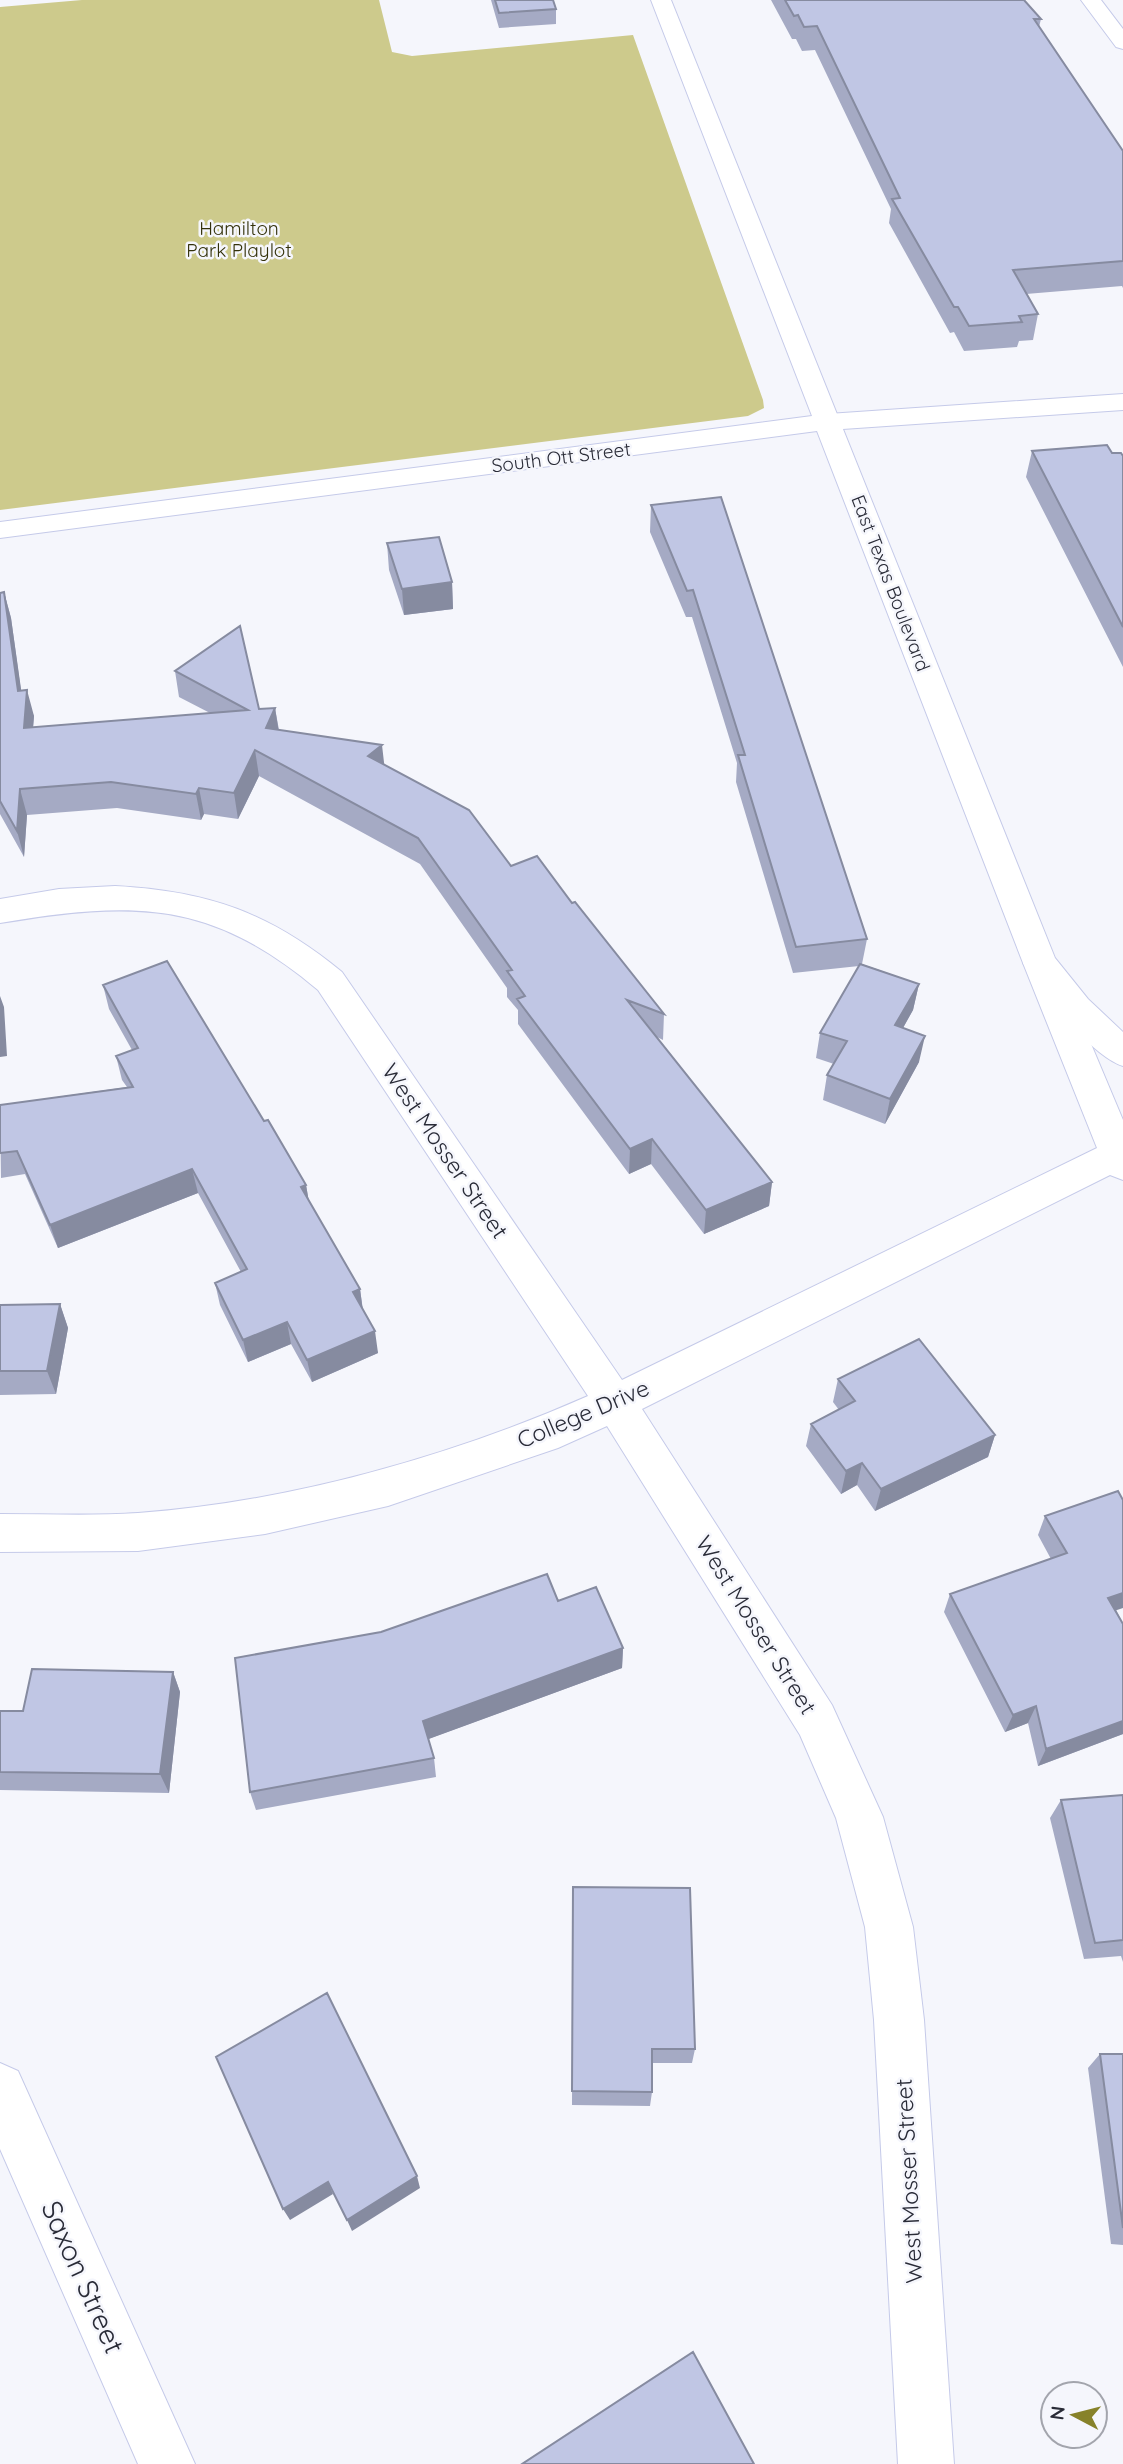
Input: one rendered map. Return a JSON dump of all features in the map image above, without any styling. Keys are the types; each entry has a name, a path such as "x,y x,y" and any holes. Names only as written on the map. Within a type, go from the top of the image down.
{"street":[{"name":"East Texas Boulevard","path":"661,0 1040,963 1121,1158"},
{"path":"1091,0 1123,43"},
{"name":"South Ott Street","path":"0,530 828,422 1123,402"},
{"name":"West Mosser Street","path":"0,911 77,899 136,898 200,907 250,924 300,953 330,981 615,1403 816,1720 859,1818 889,1927 899,2020 926,2464"},
{"path":"1040,963 1076,1008 1123,1053"},
{"name":"College Drive","path":"0,1533 138,1532 265,1514 388,1487 543,1435 615,1403 1121,1158"},
{"name":"Saxon Street","path":"0,2089 167,2464"}],"green space":[{"name":"Hamilton Park Playlot","path":"82,0 379,0 392,52 412,56 633,35 764,408 748,416 0,510 0,7"}],"building":[{"path":"495,0 553,0 556,9 499,13"},
{"path":"785,0 1024,0 1041,19 1034,19 1123,151 1123,261 1013,270 1038,314 1019,316 1022,322 969,326 958,307 954,307 892,199 900,198 817,26 804,27"},
{"path":"1107,445 1112,453 1121,453 1123,456 1123,627 1032,451"},
{"path":"721,497 867,939 796,947 738,755 745,755 693,590 687,591 651,505"},
{"path":"439,537 452,582 402,589 387,543"},
{"path":"4,592 18,691 27,690 24,728 248,710 175,671 240,626 259,709 275,708 266,728 382,745 368,756 469,810 511,866 537,856 572,903 575,902 664,1014 627,1000 772,1182 706,1210 652,1139 630,1149 517,999 525,996 507,971 512,970 418,838 255,750 234,793 199,788 196,794 111,782 20,789 17,831 0,801 0,593"},
{"path":"167,961 306,1185 301,1187 360,1289 353,1292 375,1331 307,1360 287,1322 243,1340 215,1283 247,1269 192,1169 50,1225 17,1151 0,1153 0,1105 133,1087 116,1056 138,1048 103,985"},
{"path":"860,964 919,984 895,1025 925,1036 890,1099 827,1075 847,1041 820,1033"},
{"path":"60,1304 47,1371 0,1371 0,1305"},
{"path":"919,1339 995,1435 881,1489 862,1463 846,1471 811,1424 855,1401 838,1379"},
{"path":"1118,1491 1123,1500 1123,1593 1108,1598 1123,1624 1123,1721 1046,1749 1036,1706 1013,1715 950,1594 1067,1553 1045,1516"},
{"path":"547,1574 558,1601 596,1587 623,1648 423,1721 434,1758 250,1792 235,1658 381,1632"},
{"path":"32,1669 173,1672 160,1774 0,1772 0,1711 23,1711"},
{"path":"1123,1795 1123,1940 1095,1943 1061,1800"},
{"path":"573,1887 690,1888 695,2049 652,2049 652,2092 572,2091"},
{"path":"327,1993 417,2176 347,2220 328,2182 283,2209 216,2057"},
{"path":"1100,2054 1123,2054 1123,2228"},
{"path":"693,2352 754,2464 522,2464"}]}
